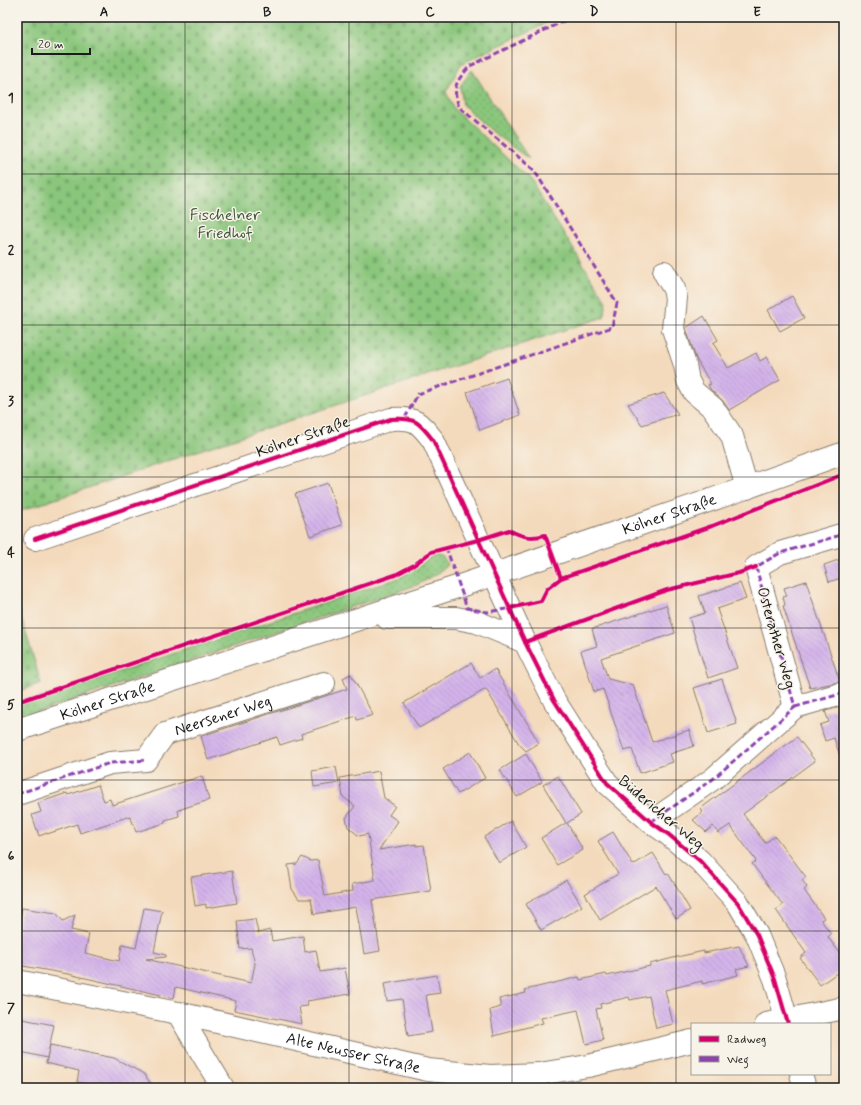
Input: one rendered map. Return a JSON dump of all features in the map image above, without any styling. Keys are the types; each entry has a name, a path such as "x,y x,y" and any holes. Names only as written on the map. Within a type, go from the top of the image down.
{"street":[{"path":"664,272 674,289 676,298 673,329 685,365 688,381 694,392 713,408 732,436 747,488"},
{"name":"Kölner Straße","path":"35,539 391,419 405,418 420,424 433,440 495,575"},
{"name":"Kölner Straße","path":"17,730 495,575 844,453"},
{"name":"Osterather Weg","path":"795,708 756,567 780,553 844,534"},
{"name":"Büdericher Weg","path":"495,575 525,642 554,700 607,783 651,822 700,861 738,903 762,947 775,979 780,1022"},
{"path":"359,619 415,617 456,618 477,622 525,642"},
{"name":"Neersener Weg","path":"17,794 110,763 146,760 164,734 324,683"},
{"name":"Osterather Weg","path":"651,822 713,779 795,708 844,693"},
{"name":"Alte Neusser Straße","path":"17,981 178,1013 428,1070 490,1076 546,1073 588,1066 691,1041"},
{"path":"780,1022 844,1008"},
{"path":"178,1013 223,1088"},
{"path":"801,1075 805,1088"}],"green space":[{"name":"Fischelner Friedhof","path":"17,17 559,17 461,64 446,92 454,109 529,179 607,302 604,317 17,512"},
{"path":"472,70 529,159 492,132 463,105 460,86"},
{"path":"437,555 444,558 447,565 435,575 417,585 17,719 17,706 396,579"},
{"path":"17,603 41,683 17,692"}],"building":[{"path":"792,296 804,318 780,331 768,310"},
{"path":"704,316 718,340 713,343 728,368 756,353 760,361 767,357 780,380 729,410 708,385 711,384 696,359 686,328"},
{"path":"507,378 520,415 480,430 467,392"},
{"path":"664,393 678,414 642,425 628,404"},
{"path":"328,483 342,525 310,536 295,494"},
{"path":"844,558 844,577 829,582 824,565"},
{"path":"806,581 839,679 844,677 844,681 810,688 783,606 785,605 783,597 787,596 784,588"},
{"path":"740,583 746,599 717,609 737,668 708,678 689,618 705,613 699,596"},
{"path":"666,605 675,633 601,658 608,679 633,685 652,742 689,730 694,746 670,754 673,762 640,773 632,749 624,751 603,689 594,692 581,651 597,646 592,629"},
{"path":"471,663 480,678 495,669 539,743 526,751 519,744 486,689 419,728 404,703"},
{"path":"351,674 373,715 357,720 356,716 301,734 302,738 280,745 277,737 208,760 201,736 347,689 343,678"},
{"path":"722,679 737,724 708,733 694,688"},
{"path":"844,706 844,759 841,759 834,738 825,741 820,725 829,722 825,711"},
{"path":"797,737 815,761 743,814 765,843 775,836 806,877 802,880 807,887 804,890 824,918 821,920 831,934 828,937 844,959 844,968 820,985 800,958 806,953 776,910 783,905 752,864 756,861 730,825 718,833 713,826 706,832 693,820 703,812 700,809"},
{"path":"470,752 485,778 458,794 443,769"},
{"path":"526,754 542,782 517,797 500,770"},
{"path":"336,767 339,783 314,787 312,771"},
{"path":"379,771 384,798 395,806 389,815 398,821 379,850 416,844 416,846 424,845 431,891 372,900 380,951 364,954 356,907 314,914 311,899 299,899 292,889 288,865 297,864 302,857 311,861 318,860 325,896 353,891 352,884 375,880 368,834 359,836 348,827 346,818 355,806 343,797 340,778"},
{"path":"202,776 209,800 178,810 179,816 165,820 165,823 136,832 130,816 80,833 77,824 39,836 32,815 41,812 38,803 67,793 68,795 98,785 104,801 110,799 112,805"},
{"path":"558,776 581,814 567,823 583,850 557,865 541,838 566,823 543,785"},
{"path":"511,821 526,847 499,863 484,837"},
{"path":"613,832 633,865 653,853 666,874 668,873 690,910 676,919 656,886 600,920 585,894 618,874 598,841"},
{"path":"232,871 237,903 206,908 206,904 195,906 191,877"},
{"path":"566,880 582,906 541,930 526,904"},
{"path":"22,908 56,913 63,921 75,915 71,930 89,934 85,953 119,961 122,945 136,948 144,908 162,911 154,952 166,955 166,957 146,959 251,983 255,964 251,948 240,949 237,921 255,919 258,933 270,930 272,941 303,936 305,952 316,950 320,972 345,968 350,994 307,1001 308,1006 299,1007 302,1024 234,1010 236,1001 176,987 174,998 68,974 17,965 17,935"},
{"path":"739,946 749,966 736,969 738,975 702,984 702,981 665,990 673,1024 656,1028 649,996 630,1000 629,997 600,1004 601,1008 596,1009 603,1040 586,1044 578,1010 541,1018 543,1023 494,1036 490,1010 501,1007 499,999 526,993 525,990 579,977 580,980 606,974 607,976 650,966 650,964 677,957"},
{"path":"437,975 440,993 426,995 432,1032 408,1036 402,999 387,1001 384,984"},
{"path":"17,1018 54,1025 47,1058 17,1051"},
{"path":"50,1045 114,1058 144,1074 154,1088 105,1088 77,1082 79,1071 46,1063"}],"marked path":[{"path":"405,418 418,394 612,327 617,303 534,170 459,107 455,89 458,81 470,66 572,17"},
{"path":"651,822 713,779 795,707 756,567 780,553 844,534"},
{"path":"446,547 467,608 487,612 513,608"},
{"path":"795,707 844,693"},
{"path":"17,794 110,763 146,760"}],"cycle path":[{"path":"35,539 391,419 406,419 416,422 433,440 525,642 554,700 607,783 651,822 700,861 738,903 757,935 775,979 788,1023"},
{"path":"510,608 541,601 547,589 561,578 712,526 844,474"},
{"path":"17,702 395,575 414,565 431,552 478,540 509,530 527,537 545,535 561,578"},
{"path":"525,642 667,590 739,573 756,567"}]}
